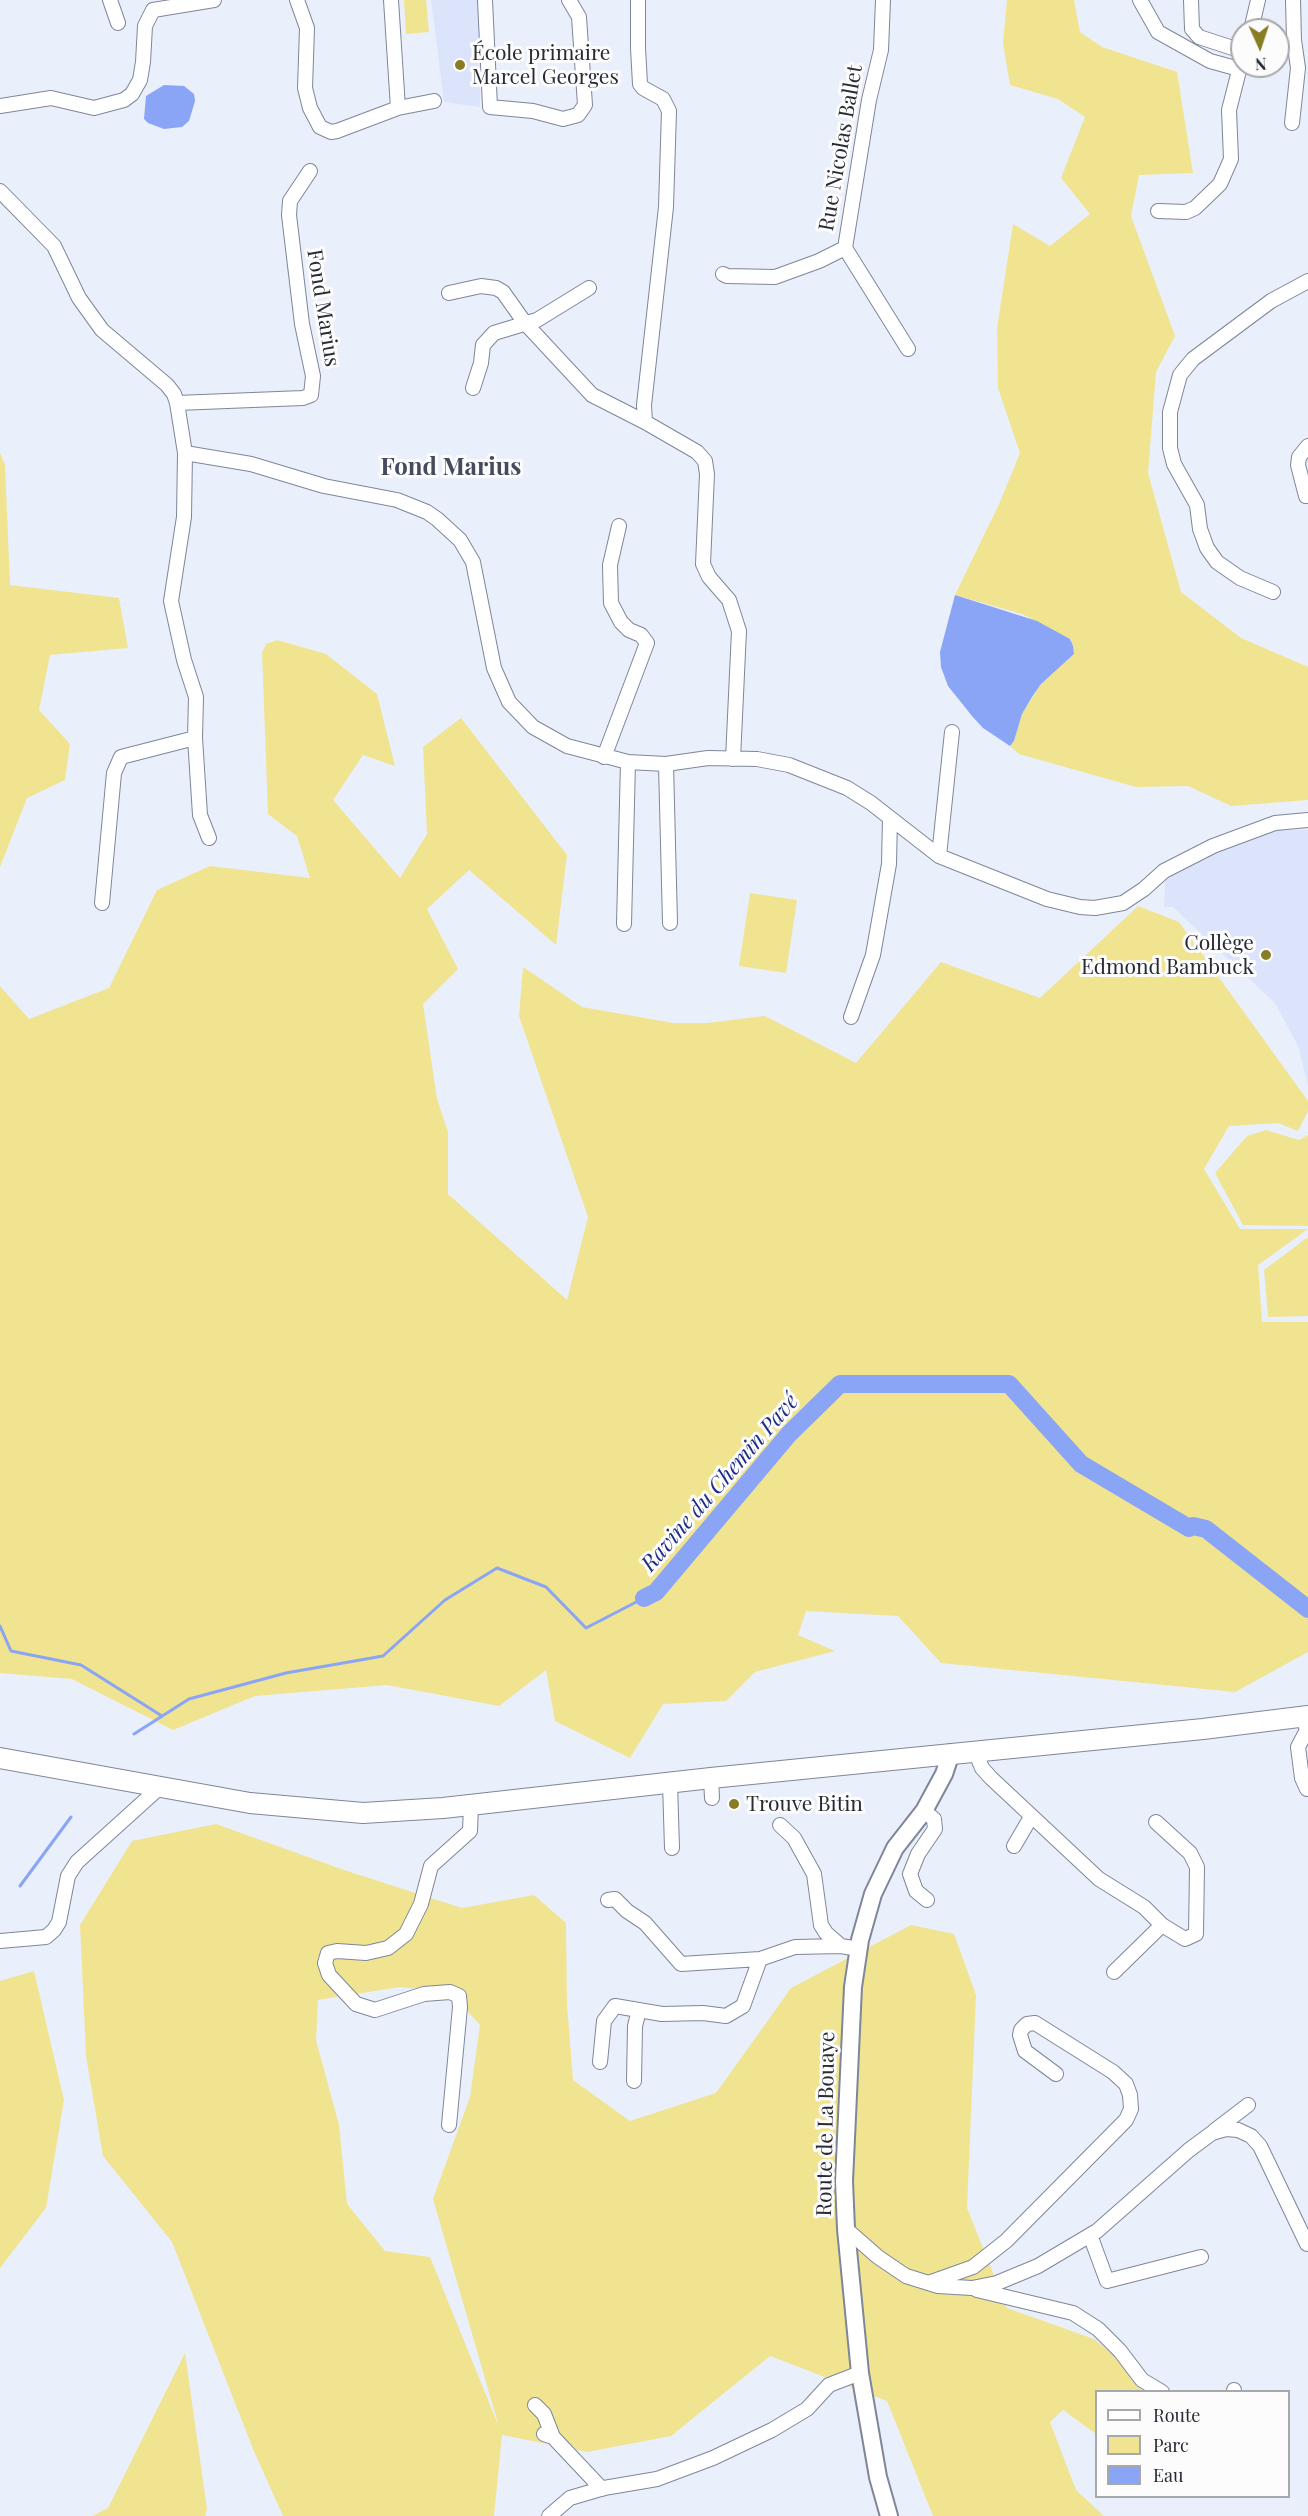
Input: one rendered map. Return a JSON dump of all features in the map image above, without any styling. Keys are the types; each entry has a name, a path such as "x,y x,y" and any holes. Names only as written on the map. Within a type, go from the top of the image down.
{"highway":[{"path":"0,1758 250,1803 363,1813 471,1805 951,1753 1203,1729 1305,1716"}],"main road":[{"name":"Route de La Bouaye","path":"889,2516 876,2465 860,2373 846,2229 844,2181 853,1987 859,1949 878,1885 895,1848 924,1811 944,1774 951,1753"}],"street":[{"path":"110,0 118,23"},
{"path":"0,106 51,98 94,108 124,100 132,94 140,80 145,26 153,10 214,0"},
{"path":"297,0 307,28 305,88 317,123 325,130 337,131 398,108 434,101"},
{"path":"391,0 398,108"},
{"path":"484,0 490,107 533,111 570,119 583,110 585,86 579,17 569,0"},
{"path":"638,0 640,84 642,88 663,99 669,111 666,207 644,405 645,422"},
{"name":"Rue Nicolas Ballet","path":"723,274 753,278 776,277 819,261 844,248 869,100 881,50 883,0"},
{"path":"1140,0 1158,32 1210,61 1230,63"},
{"path":"1191,0 1192,29 1199,37 1230,47"},
{"path":"1254,18 1258,0"},
{"path":"1292,123 1298,68 1294,40 1293,0"},
{"path":"1158,211 1186,212 1195,208 1221,184 1231,159 1229,110 1237,78"},
{"name":"Fond Marius","path":"177,403 303,398 311,395 313,376 302,324 289,215 290,201 310,171"},
{"path":"0,191 54,246 79,298 102,330 167,385 177,403 185,453 184,517 171,601 184,660 196,697 195,738 200,815 209,838"},
{"path":"844,248 908,349"},
{"path":"1273,592 1232,573 1217,562 1207,548 1200,529 1197,505 1174,464 1170,448 1170,412 1180,375 1193,359 1271,301 1308,280"},
{"path":"449,293 482,286 496,288 514,305 525,323 592,395 697,452 705,461 707,474 703,564 709,577 729,600 739,631 733,759"},
{"path":"473,388 482,363 483,345 494,333 553,312 589,288"},
{"path":"1308,446 1299,458 1298,465 1306,496 1308,496"},
{"path":"185,453 251,464 324,486 390,499 427,512 437,519 460,540 473,562 494,668 509,702 521,717 549,737 567,746 628,762 666,764 708,758 758,759 814,774 847,788 939,856 1047,899 1080,907 1095,908 1124,903 1144,890 1164,871 1213,846 1275,823 1308,820"},
{"path":"604,757 647,644 641,635 629,630 621,622 611,603 610,565 619,526"},
{"path":"939,856 952,732"},
{"path":"102,903 114,773 121,757 195,738"},
{"path":"624,924 628,762"},
{"path":"666,764 670,923"},
{"path":"851,1017 873,955 889,864 890,818"},
{"path":"1305,1716 1307,1730 1298,1747 1302,1778 1306,1789"},
{"path":"975,1751 982,1768 1031,1817 1100,1879 1144,1907 1162,1924 1185,1939 1196,1934 1197,1867 1190,1853 1156,1822"},
{"path":"711,1778 712,1798"},
{"path":"670,1783 672,1848"},
{"path":"0,1941 46,1937 54,1930 59,1922 68,1876 76,1862 159,1788"},
{"path":"449,2125 460,2007 459,1996 450,1992 424,1994 375,2010 356,2004 329,1975 326,1963 328,1953 337,1951 366,1953 388,1948 406,1934 421,1904 431,1866 470,1831 471,1805"},
{"path":"924,1811 934,1819 934,1829 918,1854 910,1874 916,1891 927,1900"},
{"path":"1014,1846 1031,1817"},
{"path":"780,1825 794,1838 814,1874 821,1924 826,1933 841,1946"},
{"path":"608,1900 615,1899 627,1911 645,1923 681,1964 760,1959 795,1947 841,1946 859,1949"},
{"path":"1114,1972 1162,1924"},
{"path":"600,2062 604,2022 615,2006 662,2014 703,2013 726,2016 742,2006 760,1959"},
{"path":"634,2081 634,2026 639,2010"},
{"path":"928,2283 973,2267 1006,2241 1126,2120 1131,2109 1126,2084 1113,2072 1035,2023 1027,2024 1021,2030 1020,2036 1025,2051 1056,2074"},
{"path":"972,2288 997,2283 1038,2266 1090,2235 1189,2150 1248,2105"},
{"path":"1211,2134 1226,2129 1238,2130 1251,2136 1269,2163 1307,2244"},
{"path":"846,2229 878,2257 906,2276 938,2286 972,2288 1073,2313 1105,2336 1120,2351 1142,2380 1160,2390"},
{"path":"1090,2235 1107,2281 1201,2257"},
{"path":"549,2516 570,2498 602,2489 657,2479 713,2458 772,2430 807,2409 829,2385 860,2373"},
{"path":"535,2405 544,2414 548,2435 602,2489"}],"shaded area":[{"name":"École primaire Marcel Georges","path":"431,0 479,0 480,107 444,102"},
{"name":"Collège Edmond Bambuck","path":"1258,829 1308,830 1308,1085 1298,1046 1275,1003 1173,907 1164,907 1166,872"}],"green space":[{"path":"404,0 426,0 429,32 406,34"},
{"path":"1007,0 1074,0 1080,32 1102,47 1177,72 1193,173 1139,175 1131,216 1175,336 1156,372 1148,473 1181,592 1241,638 1308,667 1308,800 1231,806 1188,786 1136,787 1019,754 1010,746 1014,741 1022,714 1041,684 1074,654 1070,639 1022,614 955,595 1000,502 1020,453 998,388 997,328 1013,224 1050,246 1090,214 1061,178 1085,117 1058,99 1010,85 1003,43"},
{"path":"0,453 5,465 10,585 119,598 128,648 50,655 39,710 70,744 65,780 27,798 0,867"},
{"path":"277,640 326,654 377,694 395,766 363,755 333,800 400,878 427,834 423,747 461,718 567,855 556,945 469,870 427,909 458,969 423,1004 437,1099 448,1132 448,1194 567,1300 588,1217 519,1016 523,967 582,1007 673,1023 707,1023 765,1016 856,1063 941,962 1040,998 1138,906 1179,922 1308,1101 1308,1111 1298,1131 1278,1123 1229,1126 1204,1169 1240,1229 1308,1229 1258,1265 1262,1322 1308,1322 1308,1652 1235,1692 941,1663 898,1616 806,1611 798,1635 835,1651 755,1672 726,1701 663,1704 630,1758 555,1721 546,1670 499,1706 387,1685 255,1696 173,1730 72,1679 0,1673 0,986 29,1019 109,988 157,890 210,866 310,878 297,836 268,814 262,653 266,644"},
{"path":"750,893 797,900 786,973 739,966"},
{"path":"1266,1130 1299,1140 1308,1135 1308,1226 1243,1225 1215,1173 1247,1136"},
{"path":"1308,1237 1308,1316 1268,1317 1264,1270"},
{"path":"216,1824 344,1870 462,1908 534,1895 566,1923 567,2005 573,2080 630,2121 716,2093 791,1988 911,1925 954,1934 976,1995 967,2208 1007,2308 1094,2339 1142,2380 1140,2390 1095,2390 1095,2433 1063,2410 1050,2422 1076,2490 1104,2516 933,2516 887,2401 770,2356 671,2436 587,2452 502,2435 494,2516 283,2516 253,2449 172,2242 103,2156 86,2056 80,1925 132,1841","holes":["400,1987 450,1992 480,2025 470,2097 433,2199 499,2427 430,2257 385,2251 347,2204 339,2125 316,2040 318,2000"]},
{"path":"34,1971 64,2100 46,2208 0,2268 0,1981"},
{"path":"185,2353 207,2509 205,2516 92,2516 108,2508"}],"water":[{"path":"164,85 184,86 194,94 195,101 189,121 182,127 164,129 144,119 146,96"},
{"path":"955,595 1037,621 1070,639 1073,646 1074,654 1041,684 1032,697 1022,714 1014,741 1010,746 983,728 972,716 948,686 941,667 940,652"}],"waterway":[{"name":"Ravine du Chemin Pavé","path":"644,1598 656,1592 789,1434 840,1384 1009,1384 1081,1464 1189,1528 1193,1526 1206,1529 1308,1609"},
{"name":"Ravine du Chemin Pavé","path":"134,1734 189,1699 286,1673 383,1656 445,1600 497,1568 546,1587 586,1628 644,1598"},
{"name":"Ravine du Chemin Pavé","path":"0,1626 11,1651 81,1665 162,1716"},
{"path":"20,1886 71,1817"}],"place":[{"name":"École primaire Marcel Georges","path":"460,65"},
{"name":"Collège Edmond Bambuck","path":"1266,955"},
{"name":"Trouve Bitin","path":"734,1804"}],"district":[{"name":"Fond Marius","path":"451,468"}]}
